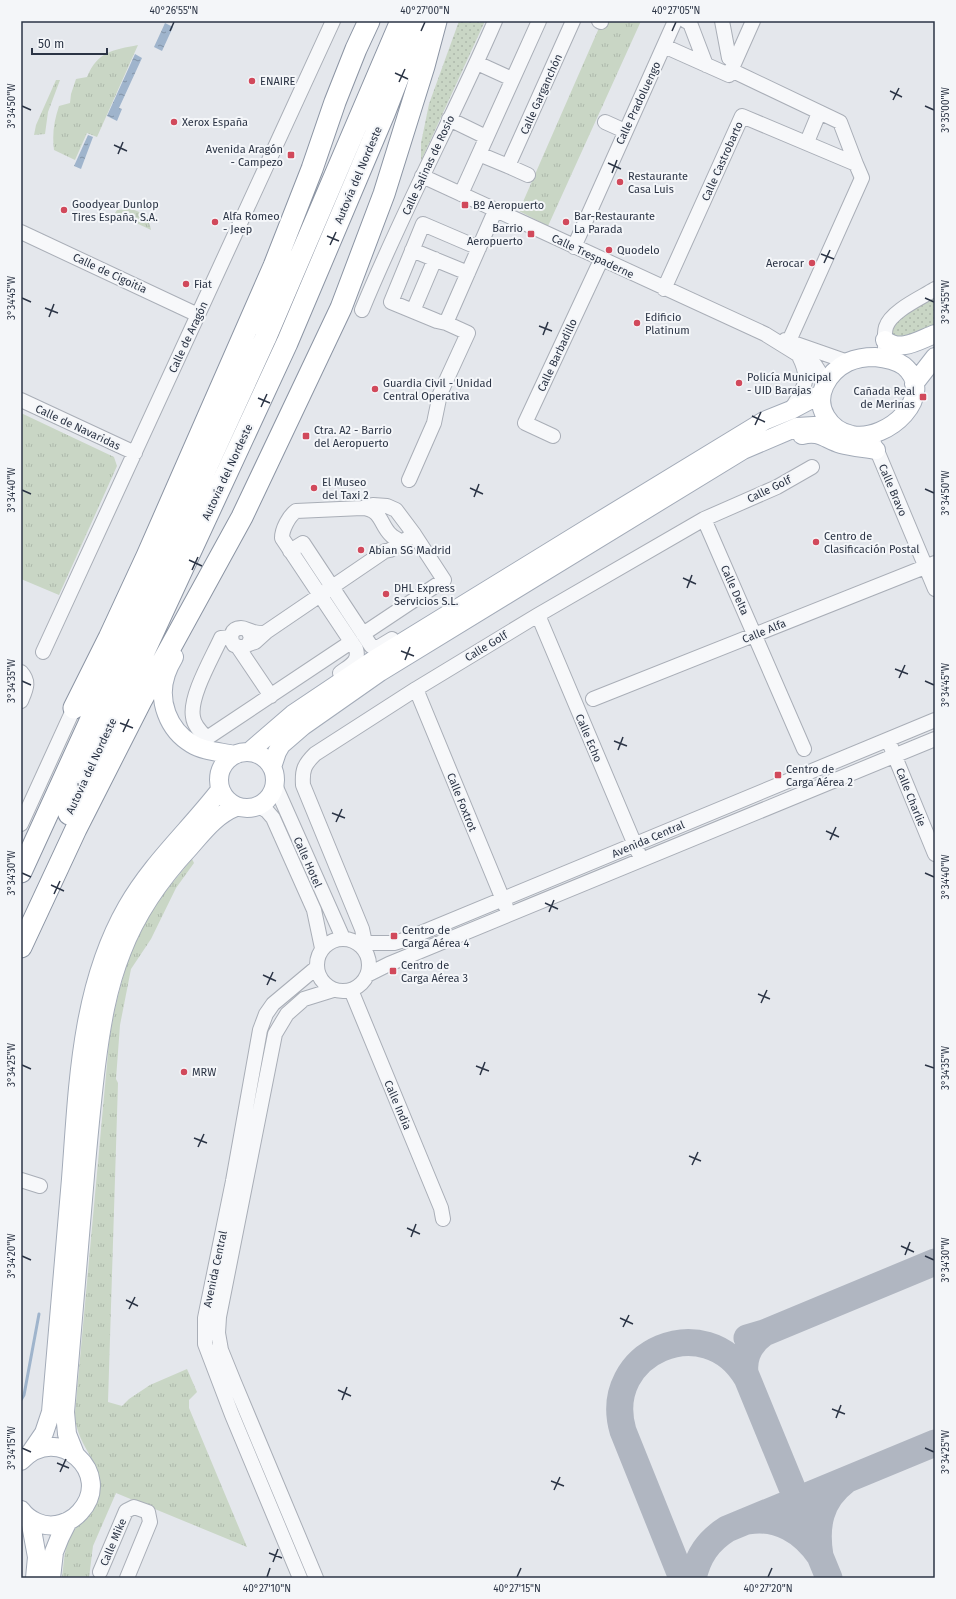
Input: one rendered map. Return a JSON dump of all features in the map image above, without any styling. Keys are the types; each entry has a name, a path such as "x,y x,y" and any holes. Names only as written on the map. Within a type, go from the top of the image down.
{"highway":[{"path":"74,708 218,383 265,261 301,159 358,21"},
{"path":"74,708 110,638 271,273 312,169 335,102 369,21"},
{"path":"354,132 373,60 388,21"},
{"name":"Autovía del Nordeste","path":"21,872 265,339 401,21"},
{"name":"Autovía del Nordeste","path":"21,917 286,343 384,114 420,21"},
{"path":"21,947 76,829 141,700 252,496 342,308 384,194 424,66 436,21"},
{"path":"424,66 443,21"},
{"path":"21,936 139,678 141,657"}],"main road":[{"path":"885,340 890,345 897,347 935,334"},
{"path":"890,360 907,358 935,340"},
{"path":"743,450 809,433 819,434 841,444 874,442 903,416 910,407 914,395 914,384 910,373 903,366 890,360 875,357 862,358 848,362 835,372 824,388 790,410 764,421 372,661 293,714 241,753 227,760 221,767 219,776 220,790 224,797 229,803 236,807 244,809 259,806 267,801 272,794 277,752 281,745 303,726 380,672 743,450 797,427 830,425"},
{"path":"914,384 935,357"},
{"path":"824,388 821,403 822,411 830,425 839,431 874,442"},
{"path":"220,557 166,674 163,690 164,707 169,722 192,744 241,753 258,754 266,760 274,776"},
{"path":"26,1457 44,1433 51,1412 76,1112 85,1036 95,989 109,944 127,907 148,875 220,790"},
{"path":"75,1454 67,1434 65,1412 90,1115 100,1037 108,992 122,951 138,915 159,884 184,853 215,820 228,810 236,807"},
{"path":"26,1457 44,1447 58,1447 67,1450 75,1454 82,1461 90,1480 90,1490 84,1508 77,1516 68,1521 57,1525 45,1525 26,1515"},
{"path":"26,1515 37,1557 35,1578"},
{"path":"51,1578 54,1552 68,1521"}],"street":[{"name":"Calle de Aragón","path":"43,652 333,21"},
{"name":"Calle Salinas de Rosío","path":"362,310 422,176 477,63 495,21"},
{"path":"461,194 539,21"},
{"name":"Calle Garganchón","path":"508,166 573,21"},
{"name":"Calle Pradoluengo","path":"574,247 675,21"},
{"path":"722,21 729,58"},
{"path":"728,75 753,21"},
{"path":"689,22 706,65"},
{"path":"664,46 728,75"},
{"path":"477,63 512,79"},
{"path":"728,75 733,72 840,122 862,178 789,341"},
{"path":"807,142 819,113"},
{"name":"Calle Castrobarto","path":"664,289 742,116 807,142 856,164"},
{"path":"449,119 486,137"},
{"path":"605,122 625,131"},
{"path":"479,154 528,175"},
{"name":"Calle Trespaderne","path":"422,176 601,260 765,334 848,362"},
{"path":"446,323 495,211"},
{"path":"409,480 434,423 440,394 468,333 391,302 423,224 479,248"},
{"name":"Calle de Cigoitia","path":"21,232 198,315"},
{"path":"412,250 468,273"},
{"path":"413,311 435,259"},
{"name":"Calle Barbadillo","path":"553,436 525,423 601,260"},
{"path":"890,360 885,340 886,326 891,318 935,289"},
{"name":"Calle Trespaderne","path":"765,334 815,366 824,388"},
{"path":"790,410 805,386 806,373 799,356"},
{"name":"Calle de Navaridas","path":"21,400 135,453"},
{"name":"Calle Bravo","path":"874,442 930,565 935,589"},
{"name":"Calle Golf","path":"356,942 362,929 303,785 302,773 306,763 315,754 416,688 538,614 704,519 777,487 812,467"},
{"path":"362,508 373,505 387,506 396,510 414,534 444,580 363,634"},
{"path":"293,714 306,697 355,662 358,655 351,642 282,538 288,519 296,511 368,509 378,515 397,539"},
{"name":"Calle Delta","path":"704,519 804,749"},
{"path":"290,551 303,543 371,646 377,648 557,539 590,527"},
{"path":"351,642 207,738 195,724 192,717 194,698 221,638 241,640 264,634 385,551 390,550 397,539 414,534"},
{"name":"Calle Alfa","path":"593,699 930,565"},
{"name":"Calle Echo","path":"538,614 641,860"},
{"path":"241,640 271,696"},
{"path":"21,672 27,680 28,685 21,701"},
{"name":"Calle Foxtrot","path":"416,688 509,915"},
{"path":"21,824 74,708"},
{"name":"Avenida Central","path":"356,942 394,943 404,940 935,720"},
{"name":"Avenida Central","path":"367,975 389,964 935,739"},
{"name":"Calle Charlie","path":"888,740 935,854"},
{"name":"Calle Hotel","path":"274,776 356,942"},
{"name":"Calle Hotel","path":"259,806 270,815 276,826 314,910 322,948"},
{"path":"335,939 356,942 368,957 369,966 367,975 363,982 351,990 333,990 322,981 316,968 317,958 322,948 335,939"},
{"name":"Avenida Central","path":"300,1578 216,1374 205,1344 204,1318 233,1181 260,1030 266,1014 273,1004 316,968"},
{"name":"Avenida Central","path":"316,1578 221,1350 218,1333 219,1317 275,1034 286,1014 304,999 333,990"},
{"name":"Calle India","path":"351,990 441,1208 443,1220"},
{"path":"21,1180 40,1186"},
{"name":"Calle Mike","path":"100,1572 126,1511 134,1507 148,1512 150,1522 127,1578"}],"green space":[{"path":"459,21 485,21 421,161 421,143 429,104"},
{"path":"602,21 641,21 548,226 519,211"},
{"path":"138,45 97,137 87,133 75,160 54,150 53,133 57,112 59,106 70,103 71,94 76,79 87,77 91,68 96,62 107,53 121,48"},
{"path":"56,80 60,80 48,112 45,134 34,135 36,125"},
{"path":"130,209 138,211 147,219 151,230 115,213 117,210"},
{"path":"935,295 935,325 917,334 894,339 892,332 896,321"},
{"path":"21,413 114,457 117,466 59,595 21,579"},
{"path":"192,859 194,863 176,888 151,939 131,969 120,1025 116,1079 118,1083 108,1402 122,1406 129,1399 150,1385 187,1369 197,1392 189,1400 189,1408 247,1547 116,1493 93,1546 89,1578 62,1578 69,1538 76,1527 94,1507 97,1502 100,1487 97,1469 79,1434 75,1413 109,1042 112,1025 120,988 126,969 147,917 157,902"}],"water":[{"path":"165,23 173,27 162,51 154,47"},
{"path":"135,54 142,58 119,108 122,109 117,121 107,116"},
{"path":"88,135 93,137 81,169 74,166"}],"waterway":[{"path":"21,1400 24,1395 39,1314"}],"taxiway":[{"path":"747,1338 764,1333 935,1262"},
{"path":"764,1333 748,1350 745,1361 745,1373 829,1578"},
{"path":"682,1578 623,1431 620,1403 627,1379 641,1361 661,1348 684,1343 707,1345 729,1357 747,1378"},
{"path":"693,1578 701,1556 709,1544 727,1529 935,1443"},
{"path":"748,1521 770,1521 789,1527 806,1539 820,1556 818,1534 821,1514 830,1497 845,1481"}],"place":[{"name":"ENAIRE","path":"252,81"},
{"name":"Xerox España","path":"174,122"},
{"name":"Avenida Aragón - Campezo","path":"291,155"},
{"name":"Restaurante Casa Luis","path":"620,182"},
{"name":"Bº Aeropuerto","path":"465,205"},
{"name":"Goodyear Dunlop Tires España, S.A.","path":"64,210"},
{"name":"Alfa Romeo - Jeep","path":"215,222"},
{"name":"Bar-Restaurante La Parada","path":"566,222"},
{"name":"Barrio Aeropuerto","path":"531,234"},
{"name":"Quodelo","path":"609,250"},
{"name":"Aerocar","path":"812,263"},
{"name":"Fiat","path":"186,284"},
{"name":"Edificio Platinum","path":"637,323"},
{"name":"Policía Municipal - UID Barajas","path":"739,383"},
{"name":"Guardia Civil - Unidad Central Operativa","path":"375,389"},
{"name":"Cañada Real de Merinas","path":"923,397"},
{"name":"Ctra. A2 - Barrio del Aeropuerto","path":"306,436"},
{"name":"El Museo del Taxi 2","path":"314,488"},
{"name":"Centro de Clasificación Postal","path":"816,542"},
{"name":"Abian SG Madrid","path":"361,550"},
{"name":"DHL Express Servicios S.L.","path":"386,594"},
{"name":"Centro de Carga Aérea 2","path":"778,775"},
{"name":"Centro de Carga Aérea 4","path":"394,936"},
{"name":"Centro de Carga Aérea 3","path":"393,971"},
{"name":"MRW","path":"184,1072"}]}
